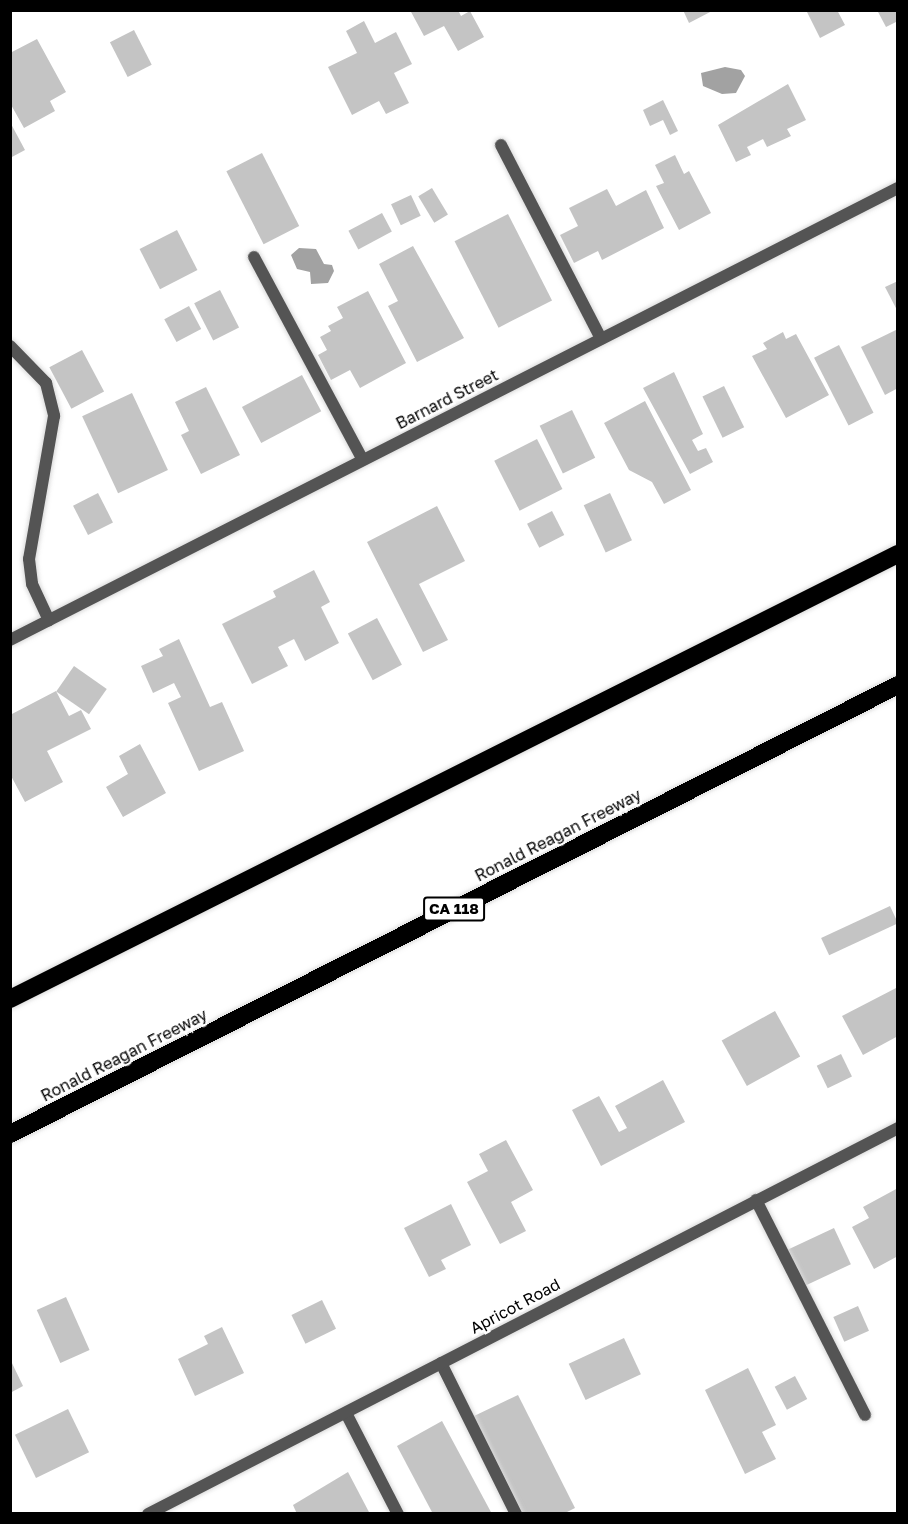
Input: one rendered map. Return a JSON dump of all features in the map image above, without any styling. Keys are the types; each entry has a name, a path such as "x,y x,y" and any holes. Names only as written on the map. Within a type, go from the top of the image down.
{"highway":[{"path":"10,999 897,554"},
{"name":"Ronald Reagan Freeway","path":"10,1134 897,684"}],"street":[{"path":"501,145 601,339"},
{"name":"Barnard Street","path":"10,640 897,188"},
{"path":"254,257 363,460"},
{"path":"10,346 46,383 54,416 29,559 32,584 49,620"},
{"name":"Apricot Road","path":"154,1512 897,1128"},
{"path":"756,1200 865,1415"},
{"path":"441,1364 516,1514"},
{"path":"346,1413 398,1514"}],"shaded area":[{"path":"725,67 741,70 745,76 736,93 722,94 703,86 701,73"},
{"path":"299,248 316,249 324,264 332,265 334,271 328,283 311,284 310,272 297,269 291,255"}],"building":[{"path":"410,10 458,10 461,16 470,11 484,37 458,51 444,26 424,36"},
{"path":"683,10 714,10 689,23"},
{"path":"806,10 837,10 845,25 820,38"},
{"path":"877,10 898,10 898,21 886,27"},
{"path":"364,21 375,43 396,32 412,64 394,73 409,103 386,114 379,101 352,115 328,67 357,53 346,31"},
{"path":"134,30 152,65 128,77 110,42"},
{"path":"37,39 66,92 50,101 55,111 24,128 10,103 10,53"},
{"path":"788,84 806,120 787,129 791,136 767,147 763,139 747,147 751,155 736,162 718,125"},
{"path":"663,100 678,131 670,135 663,120 650,126 643,110"},
{"path":"10,122 25,150 10,158"},
{"path":"262,153 299,226 264,244 226,171"},
{"path":"675,155 684,174 689,171 711,213 679,230 656,186 664,183 655,165"},
{"path":"432,188 448,215 434,223 418,196"},
{"path":"607,189 616,206 646,190 664,228 602,260 598,251 574,263 560,235 578,226 569,208"},
{"path":"411,195 421,216 401,225 391,204"},
{"path":"382,213 392,232 358,249 348,231"},
{"path":"508,214 552,300 499,328 455,241"},
{"path":"177,230 197,270 160,289 140,249"},
{"path":"413,246 464,338 417,362 388,306 398,301 379,264"},
{"path":"898,281 898,312 885,287"},
{"path":"220,290 239,327 213,341 194,303"},
{"path":"368,291 406,363 360,388 350,370 331,380 318,355 327,350 320,337 331,331 328,326 343,318 337,307"},
{"path":"189,306 201,329 176,342 164,319"},
{"path":"898,329 898,388 885,395 861,347"},
{"path":"783,332 786,339 796,334 829,395 786,418 752,356 767,349 763,343"},
{"path":"839,345 874,413 849,425 814,358"},
{"path":"82,350 104,391 71,409 49,367"},
{"path":"674,372 703,434 692,440 698,451 706,448 713,462 690,474 643,388"},
{"path":"302,375 321,411 261,443 242,407"},
{"path":"724,386 744,427 723,438 702,397"},
{"path":"206,387 240,455 201,474 181,435 189,431 175,402"},
{"path":"132,393 168,470 118,493 82,416"},
{"path":"645,401 691,490 664,504 652,482 629,470 604,423"},
{"path":"572,410 595,458 563,473 540,426"},
{"path":"537,439 562,489 520,511 494,461"},
{"path":"98,493 113,522 88,535 73,506"},
{"path":"610,493 632,540 606,552 584,505"},
{"path":"437,506 465,561 419,584 448,640 423,652 367,542"},
{"path":"552,511 564,535 539,548 527,524"},
{"path":"314,570 330,602 321,607 339,643 305,661 294,639 278,647 288,666 252,684 222,624 276,597 273,591"},
{"path":"377,618 402,665 373,680 348,633"},
{"path":"179,639 210,707 222,702 244,751 199,771 168,703 181,697 174,683 153,693 141,666 163,656 159,649"},
{"path":"74,666 107,689 89,714 56,691"},
{"path":"56,691 69,716 81,710 91,729 47,751 63,782 25,802 10,774 10,715"},
{"path":"140,744 166,793 123,817 106,787 128,774 119,756"},
{"path":"890,906 898,923 829,955 821,938"},
{"path":"898,987 898,1036 863,1055 842,1016"},
{"path":"775,1011 800,1056 747,1086 722,1041"},
{"path":"841,1054 852,1076 828,1088 817,1066"},
{"path":"663,1080 685,1122 601,1166 572,1110 599,1096 619,1132 627,1128 615,1106"},
{"path":"506,1140 533,1190 511,1202 526,1231 500,1244 467,1182 488,1171 479,1154"},
{"path":"898,1188 898,1256 874,1269 852,1227 869,1218 863,1207"},
{"path":"451,1204 471,1245 441,1260 446,1269 429,1277 404,1228"},
{"path":"834,1228 851,1264 803,1287 786,1250"},
{"path":"66,1297 90,1350 60,1363 37,1310"},
{"path":"322,1300 336,1329 305,1344 291,1315"},
{"path":"858,1306 869,1331 844,1342 833,1317"},
{"path":"222,1327 244,1373 195,1396 178,1359 208,1344 204,1336"},
{"path":"624,1338 641,1374 586,1400 569,1364"},
{"path":"10,1359 23,1386 10,1393"},
{"path":"748,1368 776,1425 762,1432 776,1459 745,1474 705,1390"},
{"path":"795,1376 807,1399 787,1410 775,1387"},
{"path":"518,1395 575,1508 563,1514 519,1514 472,1417"},
{"path":"68,1409 89,1452 36,1478 15,1435"},
{"path":"442,1421 492,1514 433,1514 397,1446"},
{"path":"348,1472 370,1514 297,1514 293,1505"}]}
